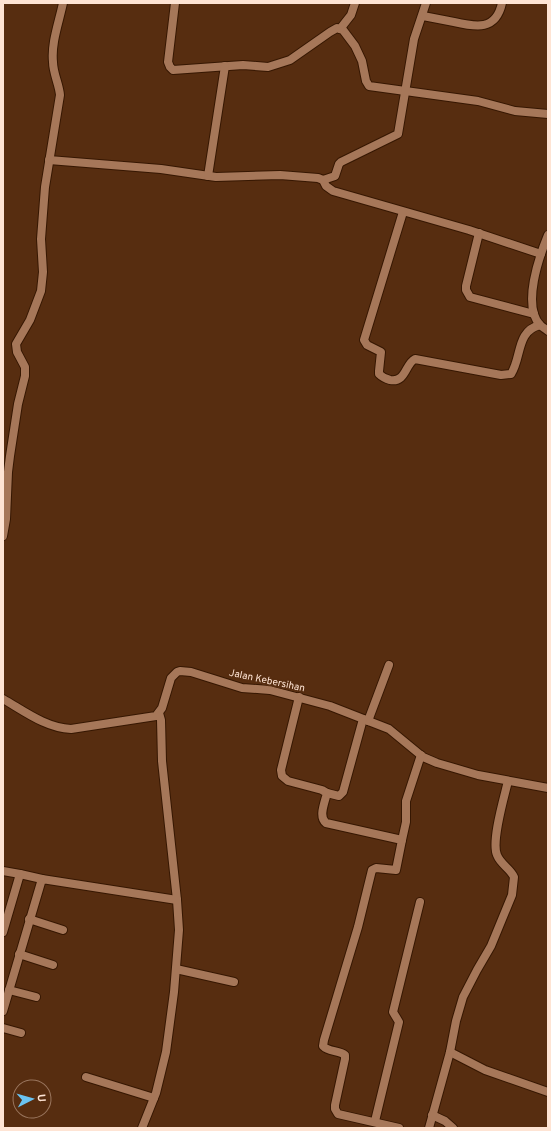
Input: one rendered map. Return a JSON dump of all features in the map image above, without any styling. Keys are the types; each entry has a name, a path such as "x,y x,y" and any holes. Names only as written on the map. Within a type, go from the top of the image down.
{"street":[{"path":"3,536 6,519 8,472 11,448 18,404 25,376 25,367 17,352 16,344 30,320 41,291 43,272 40,239 45,187 60,96 59,85 53,68 53,55 63,3"},
{"path":"175,3 168,62 173,70 243,65 268,67 281,64 303,52 337,28 343,30 355,46 362,61 366,81 370,86 478,101 515,111 548,114"},
{"path":"340,29 351,15 355,3"},
{"path":"49,160 161,169 225,178 280,175 302,176 323,180 335,176 341,162 397,136 414,39 423,16 426,3"},
{"path":"423,16 473,26 482,26 492,22 497,16 502,3"},
{"path":"208,176 224,66"},
{"path":"323,180 326,186 333,191 479,233 541,254"},
{"path":"403,212 364,340 366,344 381,352 379,374 382,377 393,380 400,379 412,361 416,359 502,375 511,374 527,331 540,325"},
{"path":"479,233 466,286 470,297 534,314"},
{"path":"548,235 541,254 532,298 534,314 540,325 548,331"},
{"path":"299,697 281,770 282,776 288,781 339,796 341,795 366,720 389,665"},
{"name":"Jalan Kebersihan","path":"160,713 171,678 180,671 191,672 242,688 270,690 330,706 389,729 421,755 437,763 478,775 548,788"},
{"path":"3,699 42,722 66,729 150,718 160,713 162,761 179,930 174,992 166,1052 154,1098 142,1128"},
{"path":"400,1128 375,1121 338,1114 335,1105 345,1055 326,1049 323,1043 358,927 372,870 376,868 396,870 406,822 406,801 421,755"},
{"path":"428,1128 450,1052 456,1021 463,997 491,946 512,895 514,877 509,869 499,860 496,854 495,844 508,781"},
{"path":"327,793 322,816 323,821 326,823 402,840"},
{"path":"3,871 177,900"},
{"path":"3,932 20,874"},
{"path":"3,1010 42,878"},
{"path":"375,1121 399,1022 393,1012 420,902"},
{"path":"29,918 63,930"},
{"path":"19,954 53,965"},
{"path":"176,969 234,982"},
{"path":"9,990 36,997"},
{"path":"3,1028 21,1033"},
{"path":"450,1052 485,1070 548,1092"},
{"path":"86,1077 154,1098"},
{"path":"432,1114 445,1121 453,1128"}]}
